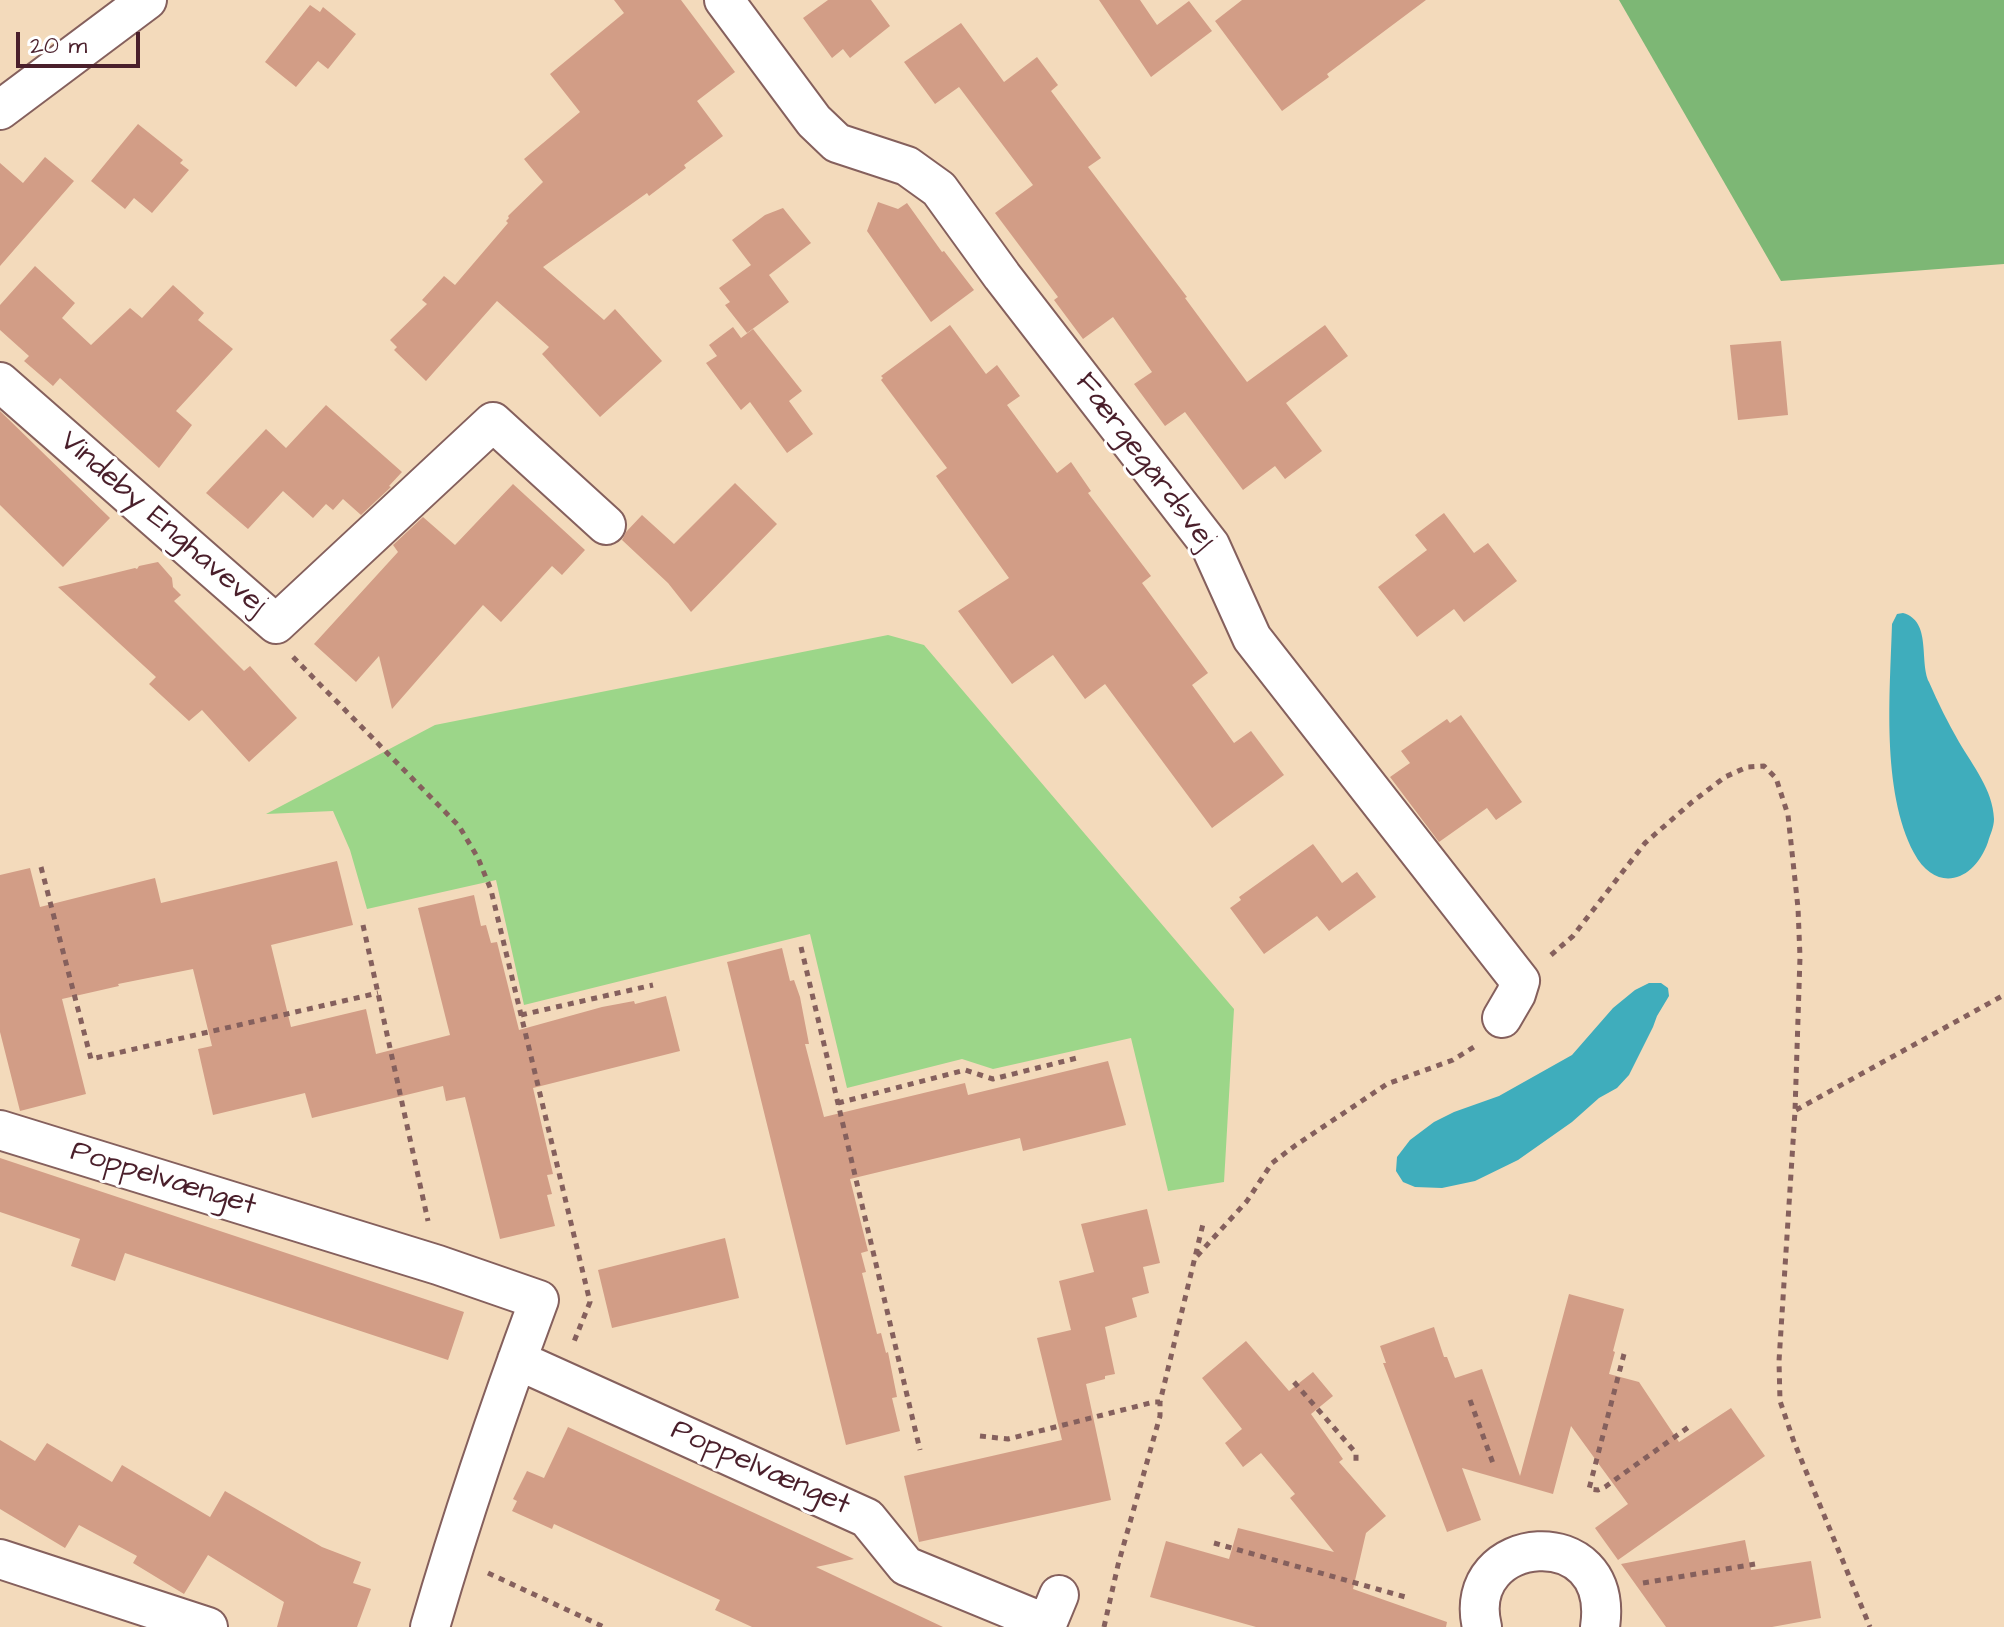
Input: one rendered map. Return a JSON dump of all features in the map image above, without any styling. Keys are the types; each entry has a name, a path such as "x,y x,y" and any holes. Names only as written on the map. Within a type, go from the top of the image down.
{"street":[{"path":"0,110 147,0"},
{"name":"Færgegårdsvej","path":"724,0 814,121 837,143 907,166 939,189 1002,276 1210,545 1252,638 1520,981"},
{"name":"Vindeby Enghavevej","path":"0,382 276,624 493,422 606,525"},
{"path":"1502,1018 1520,981"},
{"name":"Poppelvænget","path":"0,1130 438,1265 539,1300 451,1556 430,1627"},
{"name":"Poppelvænget","path":"517,1360 867,1518 906,1566 1047,1624 1059,1595"},
{"path":"1482,1627 1480,1602 1493,1573 1521,1553 1537,1550 1554,1551 1570,1557 1592,1577 1599,1591 1602,1609 1600,1627"},
{"path":"0,1559 208,1627"}],"path":[{"path":"276,624 280,644 459,826 478,858 491,890 590,1302 559,1378"},
{"path":"1520,981 1573,936 1645,843 1680,812 1725,777 1747,767 1764,766 1776,778 1788,815 1800,957 1795,1111 1779,1361 1780,1401 1870,1627"},
{"path":"41,867 91,1059 378,993"},
{"path":"363,925 438,1265"},
{"path":"801,947 920,1450"},
{"path":"521,1015 653,985"},
{"path":"1795,1111 2004,995"},
{"path":"1194,1259 1247,1201 1272,1163 1387,1084 1453,1060 1479,1043 1502,1018"},
{"path":"838,1103 965,1070 993,1079 1081,1057"},
{"path":"1104,1627 1160,1416 1160,1402 1203,1224"},
{"path":"1624,1354 1589,1489 1605,1487 1690,1426"},
{"path":"1294,1382 1356,1453 1356,1462"},
{"path":"1470,1400 1494,1466"},
{"path":"980,1436 1008,1439 1160,1402"},
{"path":"1214,1543 1409,1598"},
{"path":"451,1556 604,1627"},
{"path":"1643,1583 1755,1564"}],"green space":[{"path":"1619,0 2004,0 2004,264 1781,281"},
{"path":"888,635 924,645 1234,1009 1224,1182 1168,1191 1131,1038 993,1069 962,1059 847,1088 810,934 524,1005 496,880 367,909 350,850 333,811 266,814 435,725"}],"water":[{"path":"1903,613 1918,624 1929,682 1981,779 1993,808 1993,825 1982,856 1964,874 1954,878 1943,878 1923,866 1903,828 1896,800 1890,741 1892,624 1897,614"},
{"path":"1649,983 1661,983 1668,988 1669,996 1629,1075 1617,1088 1599,1098 1572,1122 1518,1160 1475,1181 1442,1188 1415,1187 1403,1182 1396,1171 1397,1157 1410,1140 1434,1122 1499,1096 1572,1055 1613,1008"}],"building":[{"path":"614,0 681,0 735,72 697,101 723,136 649,196 647,193 543,267 604,320 615,309 662,361 600,417 542,354 549,347 497,301 426,381 394,350 397,347 390,340 427,304 422,300 444,276 455,285 508,223 508,216 543,182 524,159 580,112 550,74 624,13"},
{"path":"828,0 871,0 890,26 850,58 843,49 832,58 803,18"},
{"path":"1099,0 1140,0 1157,25 1189,1 1212,31 1151,77"},
{"path":"1242,0 1426,0 1282,111 1215,21"},
{"path":"310,5 320,12 323,7 356,34 328,69 318,61 296,87 265,62"},
{"path":"961,23 1004,82 1037,57 1058,85 1051,91 1101,158 1088,167 1247,382 1325,325 1348,356 1286,403 1322,451 1285,479 1275,466 1243,490 1185,412 1165,426 1134,384 1152,372 1113,317 1083,339 1054,300 1058,297 995,213 1033,185 959,87 935,104 904,62"},
{"path":"138,124 183,160 180,163 189,170 152,213 134,198 125,209 91,181"},
{"path":"45,157 74,181 0,266 0,163 23,183"},
{"path":"878,202 898,209 907,203 974,290 931,322 867,231"},
{"path":"783,208 811,243 769,275 789,302 747,333 725,305 730,302 719,288 751,265 732,240 765,215"},
{"path":"35,266 75,303 62,318 91,345 130,308 142,318 173,285 204,313 198,320 233,349 176,411 192,425 159,468 60,378 53,386 24,361 29,356 0,330 0,305"},
{"path":"950,325 986,374 997,365 1020,396 1007,405 1057,473 1071,462 1091,491 1088,493 1151,576 1142,583 1208,673 1192,685 1234,743 1251,731 1284,775 1212,828 1105,684 1085,699 1053,655 1012,684 958,611 1009,578 936,476 947,468 881,380 881,376"},
{"path":"733,327 741,338 753,329 802,391 789,401 813,434 787,453 750,402 741,410 706,363 717,356 709,345"},
{"path":"1781,341 1788,415 1738,420 1730,345"},
{"path":"326,405 402,472 361,515 343,499 333,510 326,504 313,518 283,491 248,529 206,493 266,429 286,448"},
{"path":"0,411 110,518 63,567 0,505"},
{"path":"735,483 777,524 691,612 668,583 622,540 642,515 674,544"},
{"path":"513,484 585,550 562,575 552,566 501,622 483,605 392,709 379,656 356,682 314,644 398,552 393,545 423,517 455,545"},
{"path":"1444,513 1474,553 1488,543 1517,581 1464,622 1454,609 1417,637 1378,587 1427,550 1415,535"},
{"path":"158,562 181,595 174,601 244,671 250,666 297,718 249,762 202,710 189,721 149,684 156,677 58,587"},
{"path":"1461,715 1522,802 1496,820 1487,808 1439,842 1390,777 1410,763 1401,751 1447,719 1450,723"},
{"path":"1313,844 1342,883 1357,872 1376,897 1329,931 1317,916 1264,954 1230,908 1241,900 1239,897"},
{"path":"337,861 353,925 271,945 291,1027 366,1009 376,1054 450,1035 418,908 474,895 481,926 486,925 491,943 497,942 519,1030 602,1007 634,1001 635,1004 666,996 680,1051 533,1088 553,1174 547,1175 552,1194 547,1195 555,1226 500,1239 465,1097 446,1101 443,1086 312,1118 305,1093 213,1115 198,1049 212,1046 193,969 62,999 86,1094 20,1111 0,1032 0,875 30,868 40,907 155,878 161,903"},
{"path":"782,948 790,981 794,980 800,997 809,1044 805,1044 824,1117 965,1083 968,1095 1108,1061 1126,1125 1023,1151 1020,1138 850,1179 868,1251 861,1253 866,1272 862,1273 877,1334 881,1333 888,1352 897,1397 892,1398 900,1431 846,1445 727,962"},
{"path":"0,1158 464,1312 448,1360 125,1253 115,1281 71,1266 80,1239 0,1212"},
{"path":"1147,1209 1160,1263 1143,1267 1149,1293 1132,1298 1137,1317 1105,1327 1115,1374 1086,1384 1111,1500 919,1542 904,1476 1062,1440 1037,1338 1071,1330 1059,1281 1094,1272 1081,1224"},
{"path":"725,1238 739,1298 612,1328 598,1270"},
{"path":"1569,1294 1624,1309 1609,1374 1639,1382 1679,1442 1731,1408 1765,1456 1618,1560 1595,1528 1628,1504 1571,1426 1553,1494 1462,1468 1481,1520 1447,1532 1383,1363 1386,1363 1380,1346 1434,1327 1455,1378 1482,1369 1520,1476"},
{"path":"1246,1341 1289,1391 1313,1372 1333,1396 1311,1414 1343,1459 1339,1462 1386,1516 1366,1533 1353,1589 1447,1622 1446,1627 1256,1627 1150,1597 1166,1541 1229,1559 1238,1528 1334,1552 1290,1498 1295,1494 1261,1453 1243,1467 1225,1443 1242,1429 1202,1378"},
{"path":"568,1427 854,1559 816,1567 943,1627 752,1627 715,1610 720,1600 554,1524 552,1529 512,1511 517,1501 513,1499 527,1471 544,1478"},
{"path":"0,1440 35,1461 47,1443 112,1482 122,1465 210,1517 225,1491 322,1547 361,1562 353,1583 371,1589 357,1627 277,1627 284,1602 208,1555 184,1594 133,1563 137,1556 79,1525 65,1548 0,1509"},
{"path":"1745,1540 1751,1570 1811,1561 1821,1618 1772,1627 1666,1627 1621,1564"}]}
